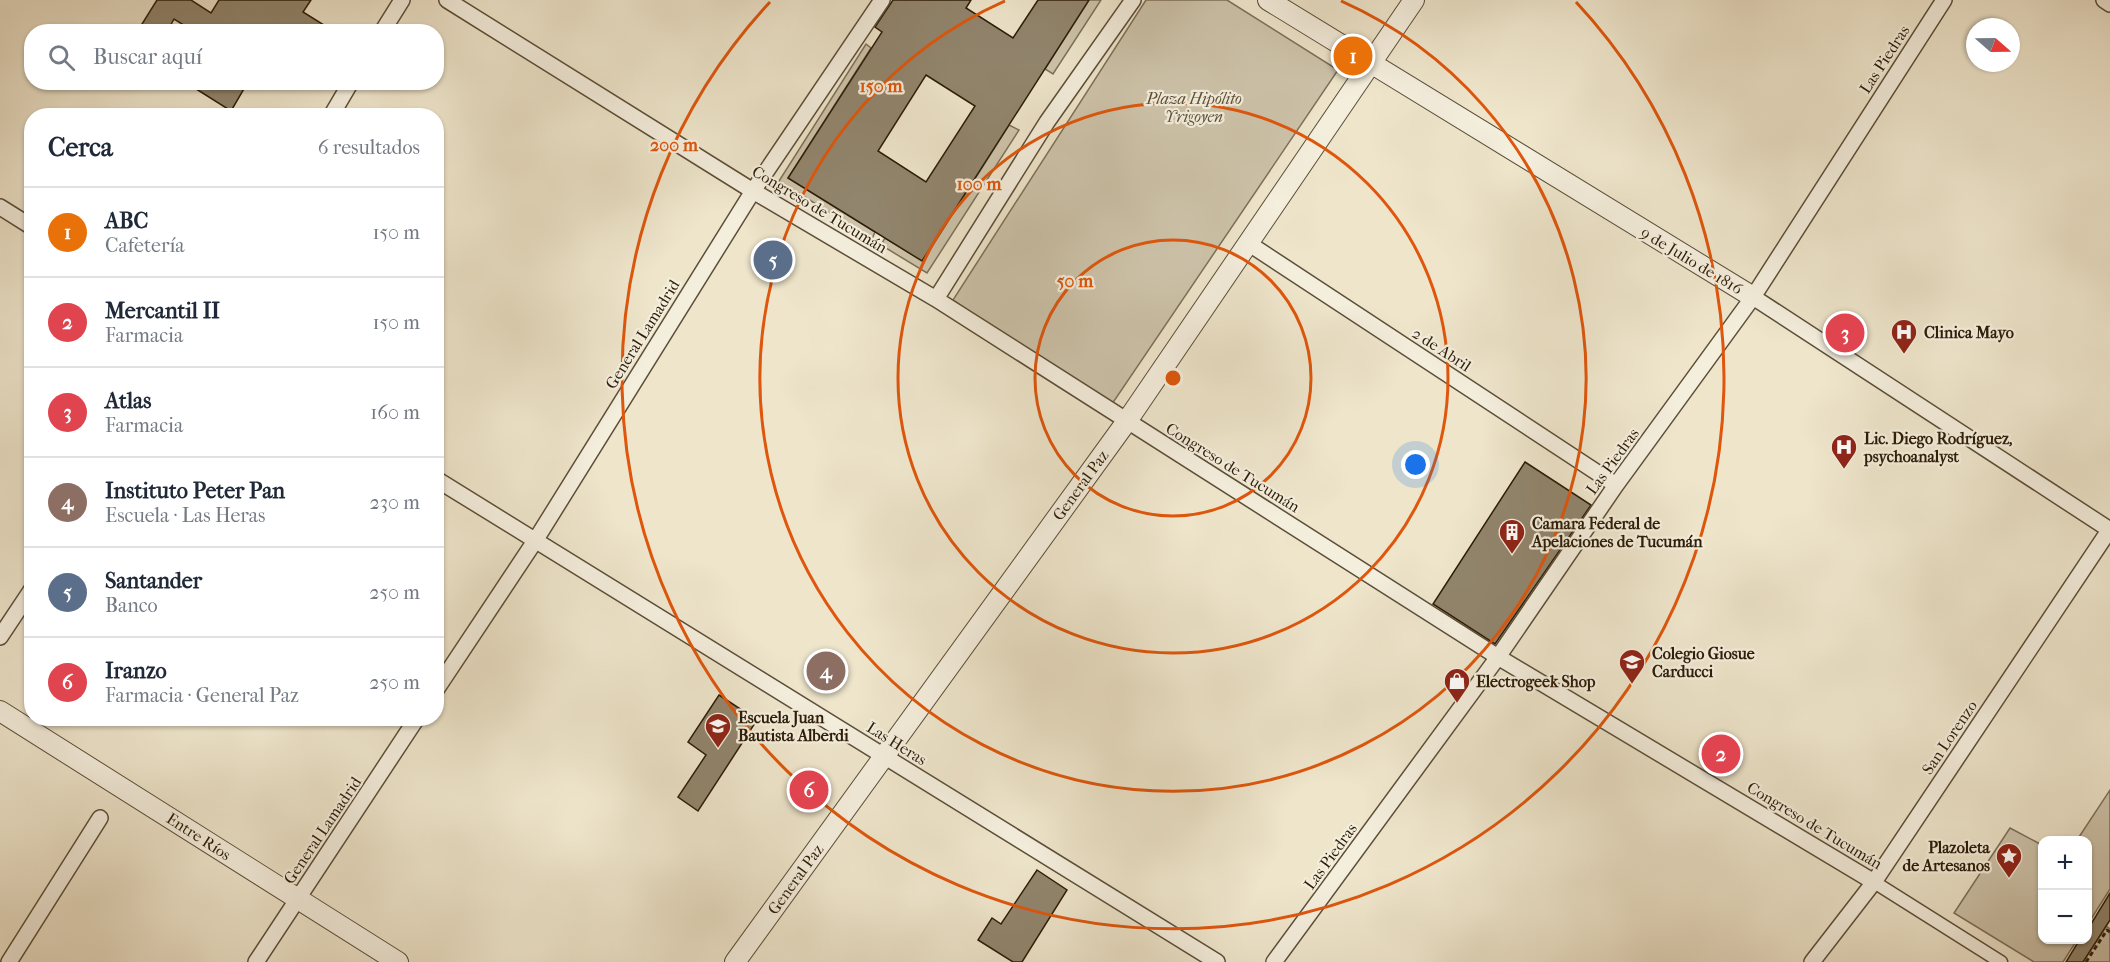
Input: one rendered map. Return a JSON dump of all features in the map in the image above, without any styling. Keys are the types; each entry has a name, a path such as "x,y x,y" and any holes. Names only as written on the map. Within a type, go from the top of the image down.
{"street":[{"path":"387,24 402,0"},
{"name":"Congreso de Tucumán","path":"447,0 753,191 936,299 1498,657 1874,882 2001,962"},
{"name":"General Lamadrid","path":"444,678 535,541 753,191 882,0"},
{"path":"936,299 1047,122 1133,0"},
{"name":"9 de Julio de 1816","path":"1268,0 1753,297 2110,529"},
{"name":"General Paz","path":"735,962 1127,421 1414,0"},
{"name":"Las Piedras","path":"1274,962 1498,657 1616,485 1753,297 1944,0"},
{"path":"2104,0 2110,4"},
{"path":"336,108 346,90"},
{"path":"0,207 24,222"},
{"name":"2 de Abril","path":"1248,243 1616,485"},
{"name":"Las Heras","path":"444,484 1217,962"},
{"name":"San Lorenzo","path":"1812,962 1874,882 2110,529"},
{"path":"0,638 24,601"},
{"name":"Entre Ríos","path":"0,711 398,962"},
{"name":"General Lamadrid","path":"256,962 412,726"},
{"path":"9,962 100,818"}],"path":[{"path":"2086,962 2107,930 2110,932"}],"green space":[{"path":"1089,0 1101,0 1053,74 1045,69"},
{"name":"Plaza Hipólito Yrigoyen","path":"1146,0 1227,0 1338,70 1110,407 953,300"},
{"path":"866,44 871,48 788,178 875,232 872,239 779,181"},
{"path":"1009,125 1019,130 927,273 881,245 885,238 923,261"},
{"path":"2110,790 2110,889 2092,918 2092,836 2080,836"},
{"name":"Plazoleta de Artesanos","path":"2010,828 2038,843 2038,944 2074,944 2063,962 2034,962 1954,913"},
{"path":"2106,926 2110,929 2110,962 2083,962"}],"building":[{"path":"157,0 191,0 211,13 219,0 311,0 303,12 322,24 182,24 174,19 171,24 142,24"},
{"path":"893,0 971,0 966,8 1013,38 1038,0 1089,0 922,261 788,178 882,32 875,27","holes":["926,75 975,106 926,182 878,151"]},
{"path":"198,90 243,90 233,108 226,108"},
{"name":"Camara Federal de Apelaciones de Tucumán","path":"1525,462 1591,505 1495,644 1433,604"},
{"name":"Escuela Juan Bautista Alberdi","path":"719,695 757,720 698,811 678,797 706,755 688,742"},
{"path":"1037,870 1067,890 1022,962 1013,962 978,940 992,918 1001,924"},
{"path":"2110,893 2110,920 2083,962 2066,962 2077,944 2092,944 2092,922"}],"place":[{"name":"ABC","path":"1353,56"},
{"name":"Santander","path":"773,260"},
{"name":"Atlas","path":"1845,333"},
{"name":"Clinica Mayo","path":"1904,355"},
{"name":"Lic. Diego Rodríguez, psychoanalyst","path":"1844,470"},
{"name":"Camara Federal de Apelaciones de Tucumán","path":"1512,555"},
{"name":"Instituto Peter Pan","path":"826,671"},
{"name":"Colegio Giosue Carducci","path":"1632,685"},
{"name":"Electrogeek Shop","path":"1457,704"},
{"name":"Escuela Juan Bautista Alberdi","path":"718,749"},
{"name":"Mercantil II","path":"1721,754"},
{"name":"Iranzo","path":"809,790"},
{"name":"Plazoleta de Artesanos","path":"2009,879"}]}
